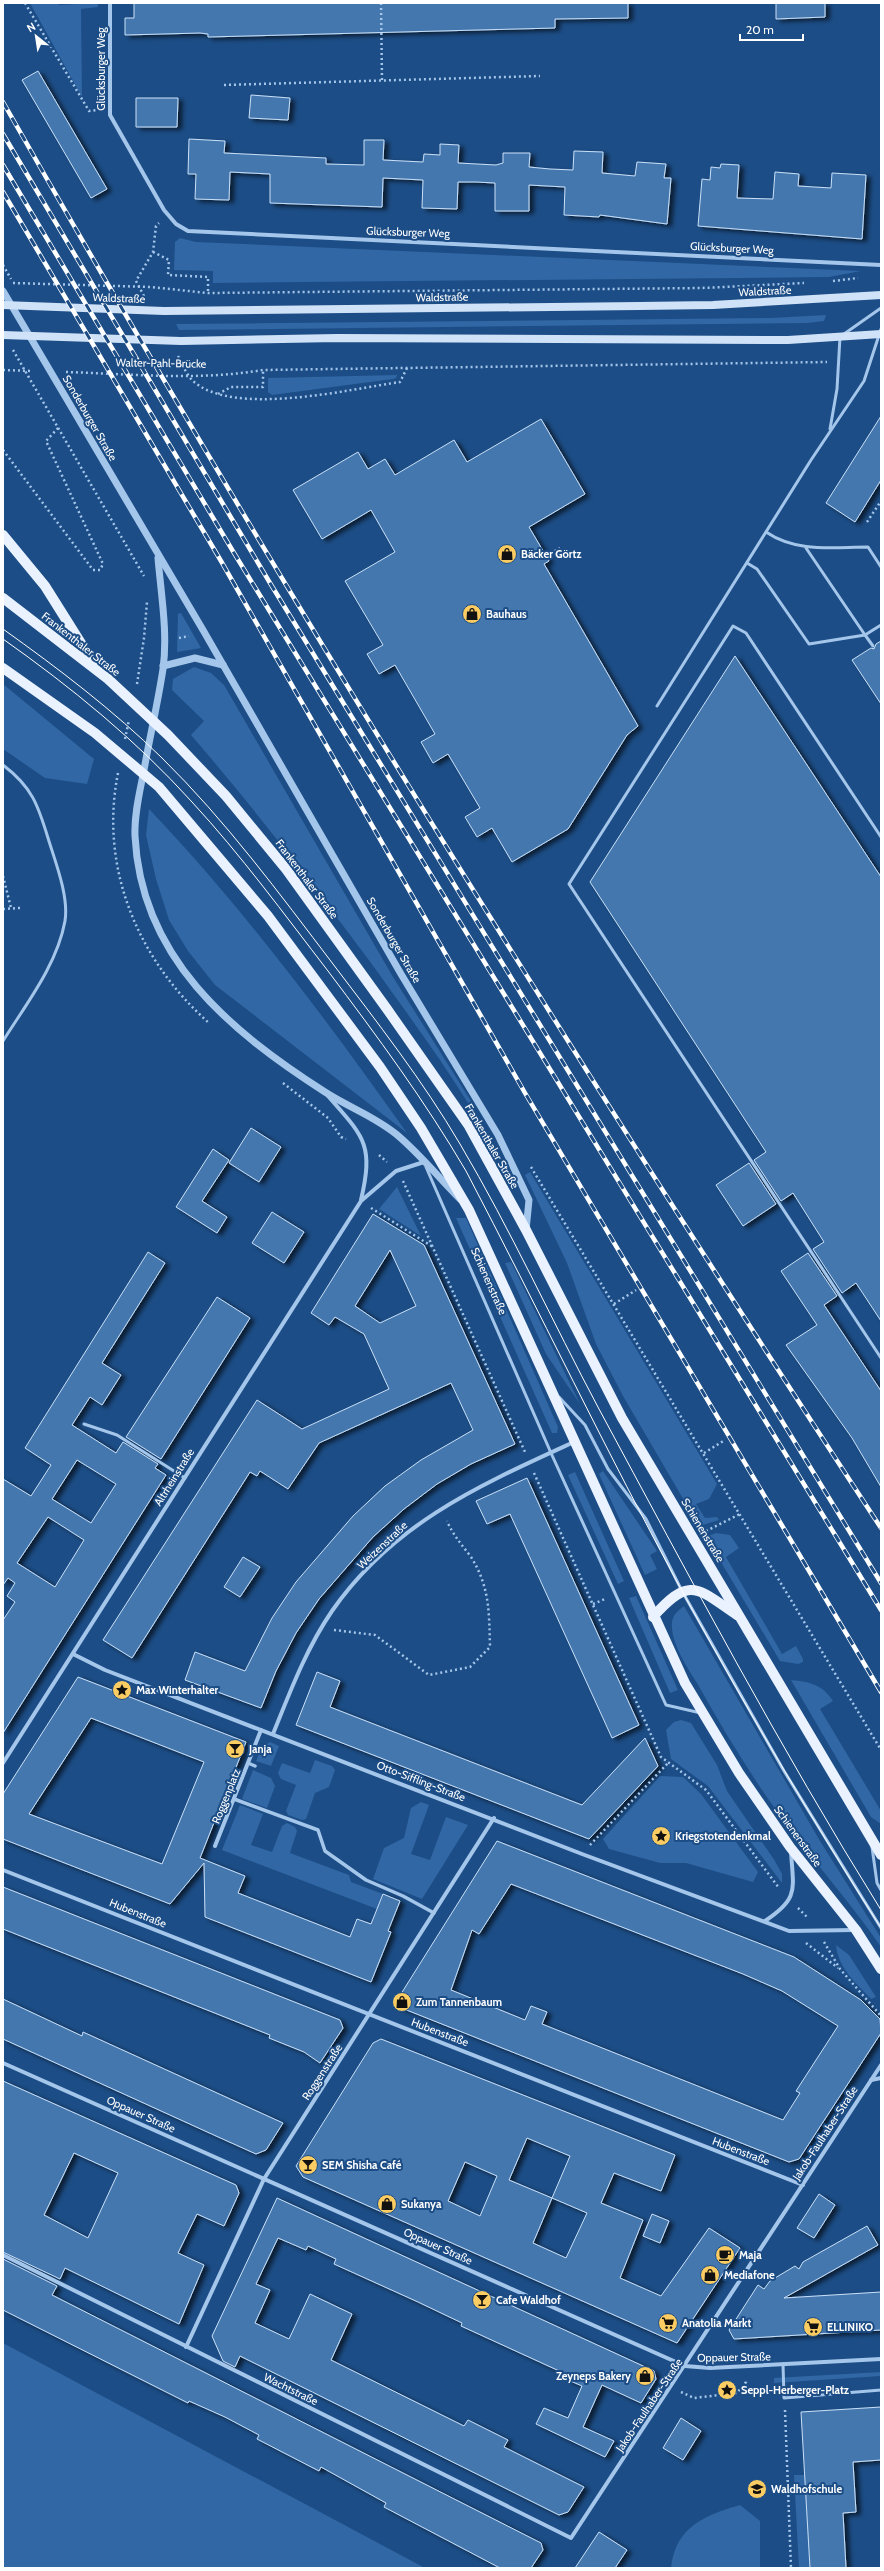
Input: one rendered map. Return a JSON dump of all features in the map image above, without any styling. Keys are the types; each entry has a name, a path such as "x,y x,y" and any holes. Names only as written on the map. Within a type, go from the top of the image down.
{"main road":[{"name":"Waldstraße","path":"3,305 164,311 713,305 881,295"},
{"path":"840,337 880,333"},
{"name":"Walter-Pahl-Brücke","path":"3,335 181,341 336,338 788,340 840,337"},
{"path":"3,536 45,586 99,671"},
{"name":"Frankenthaler Straße","path":"3,598 99,671 168,735 226,796 296,881 469,1126 526,1230"},
{"path":"3,668 95,734 159,788 268,916 380,1067 421,1128 469,1210"},
{"name":"Schienenstraße","path":"469,1210 654,1617 702,1713 739,1773 790,1847 856,1930 881,1969"},
{"name":"Schienenstraße","path":"526,1230 622,1418 881,1855"},
{"path":"654,1617 670,1598 682,1591 697,1589 741,1618"}],"street":[{"name":"Glücksburger Weg","path":"110,3 110,115 164,210 176,224 188,231 881,265"},
{"name":"Sonderburger Straße","path":"3,291 223,665 401,974 498,1134 529,1200 526,1230"},
{"name":"Sonderburger Straße","path":"158,556 165,639 163,666 138,800 135,835 138,868 159,932 175,960 206,999 240,1031 326,1093 375,1119 397,1135"},
{"path":"163,666 195,658 223,665"},
{"name":"Sonderburger Straße","path":"326,1093 356,1128 363,1138 364,1147"},
{"name":"Schienenstraße","path":"397,1135 469,1210"},
{"name":"Altrheinstraße","path":"361,1201 367,1173 364,1147"},
{"name":"Altrheinstraße","path":"3,1763 361,1201 396,1171 424,1162"},
{"name":"Weizenstraße","path":"273,1734 306,1657 322,1628 332,1611 369,1568 398,1540 442,1507 470,1490 575,1442"},
{"name":"Otto-Siffling-Straße","path":"73,1654 105,1670 494,1818 582,1854 790,1931 816,1929 856,1930"},
{"name":"Roggenplatz","path":"215,1846 261,1730"},
{"path":"248,1763 255,1766"},
{"path":"234,1799 318,1830 325,1851 366,1880 403,1896 434,1913"},
{"name":"Roggenstraße","path":"186,2347 264,2178 494,1818"},
{"path":"765,1921 782,1910 790,1900 793,1887 790,1847"},
{"name":"Hubenstraße","path":"3,1870 803,2185"},
{"name":"Oppauer Straße","path":"3,2064 264,2178 685,2366 746,2366 881,2359"},
{"name":"Jakob-Faulhaber-Straße","path":"571,2538 672,2387 881,2065"},
{"name":"Jakob-Faulhaber-Straße","path":"872,2080 881,2078"},
{"name":"Wachtstraße","path":"3,2255 571,2538"}],"lane":[{"path":"830,431 840,337 881,308"},
{"path":"657,706 830,431 864,381 880,333"},
{"path":"766,532 778,540 806,548 868,547 881,567"},
{"path":"806,548 873,646"},
{"path":"747,563 758,569 809,644 865,635 881,625"},
{"path":"881,837 746,633 733,626 569,884 881,1358"},
{"path":"3,765 16,775 37,801 61,882 65,919 54,957 3,1041"},
{"name":"Schienenstraße","path":"424,1162 551,1453 666,1705 702,1713"},
{"path":"550,1388 586,1425 608,1469 646,1519 682,1591 784,1771 881,1928"},
{"path":"84,1424 117,1435 185,1478"},
{"path":"871,1837 877,1883 881,1890"},
{"path":"783,2364 784,2398 881,2390"}],"path":[{"path":"25,3 89,111"},
{"path":"381,3 382,80"},
{"path":"224,85 540,76"},
{"path":"153,252 169,260 168,275 208,276 208,293"},
{"path":"830,282 863,277"},
{"path":"11,283 150,287 208,293 702,288 808,283"},
{"path":"11,346 137,559 146,582"},
{"name":"Walter-Pahl-Brücke","path":"61,372 202,376 236,374 263,370 838,362"},
{"path":"4,370 37,371"},
{"path":"218,394 231,388 263,387 263,370"},
{"path":"3,450 94,570 100,570 103,564 46,441 60,427"},
{"path":"867,522 881,501"},
{"path":"546,556 560,548"},
{"path":"135,691 144,638 147,595"},
{"path":"124,744 131,713"},
{"path":"120,766 113,809 112,834 118,874 133,919 164,974 194,1010 211,1025"},
{"path":"3,876 11,908"},
{"path":"3,909 20,908"},
{"path":"281,1082 328,1118 341,1137 382,1156 396,1171 433,1247 661,1756 668,1763 706,1790 771,1880 816,1929 840,1969 881,2016"},
{"path":"528,1163 704,1453 881,1750"},
{"path":"361,1201 433,1247"},
{"path":"614,1304 636,1290"},
{"path":"704,1453 725,1440"},
{"path":"322,1628 375,1635 429,1675 470,1666 490,1647 489,1598 471,1558 454,1536 442,1507"},
{"path":"582,1854 668,1763"},
{"path":"790,1931 840,1969"},
{"path":"672,2387 694,2398 737,2393 746,2382 746,2366"},
{"path":"784,2398 791,2568"}],"shaded area":[{"path":"30,3 58,3 59,5 98,3 98,7 81,9 82,97"},
{"path":"180,238 196,242 861,271 829,277 213,283 213,271 174,270 175,242"},
{"path":"826,315 824,321 808,323 179,330 176,324 771,318"},
{"path":"397,375 396,378 393,379 272,395 268,392 268,378"},
{"path":"181,613 201,648 177,652 178,614"},
{"path":"194,667 211,673 224,685 393,977 471,1101 468,1103 421,1032 371,963 261,819 191,735 204,721 172,690 173,679"},
{"path":"3,684 94,759 87,784 45,778 3,749"},
{"path":"149,809 218,886 284,966 346,1048 407,1133 215,985 188,951 169,920 156,879 146,835"},
{"path":"530,1172 717,1484 709,1499 696,1504 705,1518 717,1517 719,1520 699,1526 623,1396 596,1344 567,1263 525,1175"},
{"path":"397,1187 421,1236 379,1209"},
{"path":"456,1218 466,1218 558,1427 557,1433 552,1433"},
{"path":"511,1262 580,1404 546,1354 505,1263"},
{"path":"603,1471 657,1551 650,1555 657,1569 645,1575 599,1474"},
{"path":"575,1472 624,1581 618,1584 568,1475"},
{"path":"716,1533 730,1535 739,1548 726,1557 782,1654 796,1646 803,1659 803,1662 798,1664 780,1661 706,1537"},
{"path":"636,1596 678,1690 670,1693 629,1598"},
{"path":"684,1606 820,1841 881,1938 881,1947 790,1829 765,1794 684,1662 676,1646 672,1630 672,1622 675,1614"},
{"path":"791,1680 810,1683 820,1687 833,1701 820,1709 881,1811 881,1824 871,1817"},
{"path":"681,1720 691,1723 717,1765 727,1791 775,1861 782,1874 782,1883 708,1786 671,1759 666,1730 674,1722"},
{"path":"270,1742 279,1746 271,1766 256,1761 262,1747"},
{"path":"315,1760 332,1766 335,1770 329,1787 315,1793 306,1819 302,1820 288,1815 286,1811 296,1785 281,1779 278,1773 282,1763 310,1773"},
{"path":"253,1770 271,1778 275,1786 267,1808 242,1799"},
{"path":"660,1776 683,1777 701,1794 758,1872 753,1882 686,1863 660,1863 609,1849 603,1839"},
{"path":"421,1802 429,1805 411,1854 430,1860 446,1817 468,1825 422,1899 373,1879 384,1848 404,1838 411,1808"},
{"path":"240,1805 263,1814 251,1845 272,1852 282,1826 287,1823 295,1827 297,1831 290,1853 349,1875 351,1882 383,1894 377,1909 222,1850"},
{"path":"836,1945 849,1955 876,1997 871,1999 849,1975 840,1961"},
{"path":"3,2343 425,2568 3,2568"},
{"path":"881,2372 881,2376 774,2383 774,2378"},
{"path":"794,2475 805,2475 810,2567 799,2568"},
{"path":"740,2505 760,2521 760,2568 671,2568 674,2554 685,2533 694,2525 715,2513"}],"building":[{"path":"134,3 628,3 628,18 555,19 555,28 208,37 208,34 200,33 125,35 125,18 134,18"},
{"path":"776,3 825,3 825,17 776,19"},
{"path":"38,71 107,189 91,198 22,80"},
{"path":"251,95 290,98 288,120 249,118"},
{"path":"136,98 178,98 177,127 136,127"},
{"path":"189,139 225,141 224,153 326,158 326,164 364,165 364,140 384,140 383,160 423,162 424,154 440,155 440,144 459,145 458,163 496,165 503,163 503,153 530,153 529,167 550,169 573,170 574,151 603,152 602,173 635,176 637,162 666,164 664,178 671,178 667,224 600,215 599,217 564,215 565,187 529,185 529,211 495,211 495,183 458,182 457,209 422,208 423,180 383,178 382,207 270,203 270,174 230,172 229,200 195,199 196,174 188,174"},
{"path":"721,164 739,165 737,198 773,199 775,172 799,174 798,186 831,188 832,173 866,175 862,239 698,226 702,179 710,180 711,167 720,168"},
{"path":"881,416 881,480 855,522 826,503"},
{"path":"541,419 585,494 529,527 549,561 544,564 638,726 627,735 568,829 512,862 492,828 477,837 465,817 480,808 448,754 433,763 421,742 435,734 395,665 379,674 367,654 383,645 345,581 395,552 371,510 322,539 293,490 358,452 368,469 385,459 395,475 454,440 467,462"},
{"path":"881,641 881,704 852,660 871,648 874,649 876,644"},
{"path":"735,656 881,877 881,1321 856,1283 842,1293 813,1249 824,1242 793,1193 781,1201 754,1160 766,1152 590,882"},
{"path":"251,1128 281,1147 259,1182 229,1163"},
{"path":"213,1149 229,1160 202,1201 227,1217 217,1233 176,1207"},
{"path":"749,1163 776,1204 743,1226 716,1185"},
{"path":"272,1212 304,1232 284,1263 252,1243"},
{"path":"373,1214 424,1245 515,1444 471,1464 437,1484 404,1509 373,1537 319,1599 296,1633 276,1671 261,1708 185,1680 195,1652 245,1671 272,1618 296,1582 353,1516 385,1486 421,1460 473,1430 451,1383 319,1443 288,1489 260,1471 257,1476 250,1472 132,1658 103,1640 257,1400 302,1429 389,1389 364,1334 335,1317 329,1325 311,1313","holes":["390,1250 416,1306 380,1323 355,1306"]},
{"path":"148,1252 165,1263 102,1363 121,1375 102,1405 90,1397 72,1425 116,1453 123,1442 158,1464 155,1468 166,1475 3,1733 3,1620 15,1602 7,1596 15,1583 8,1578 3,1585 3,1479 31,1496 51,1465 25,1448","holes":["77,1460 116,1484 91,1523 52,1499","48,1517 84,1540 55,1587 17,1563"]},
{"path":"808,1253 837,1296 824,1305 881,1391 881,1487 852,1438 786,1345 817,1325 781,1271"},
{"path":"217,1297 250,1318 161,1459 126,1437"},
{"path":"527,1478 639,1725 612,1738 510,1514 487,1524 476,1501"},
{"path":"243,1557 260,1567 240,1597 224,1587"},
{"path":"317,1672 340,1681 330,1707 582,1805 645,1738 658,1766 589,1839 296,1725"},
{"path":"78,1677 246,1742 200,1858 245,1876 238,1893 350,1937 357,1919 371,1924 383,1894 400,1901 388,1931 391,1932 371,1982 205,1917 204,1863 170,1904 3,1839 3,1794","holes":["91,1718 204,1762 162,1864 29,1814"]},
{"path":"497,1841 794,1957 861,2000 880,2019 881,2033 799,2159 789,2162 394,2005","holes":["511,1884 743,1974 782,1991 838,2026 796,2091 800,2093 783,2120 542,2024 547,2012 531,2006 525,2020 451,1990 472,1930 479,1934"]},
{"path":"3,1887 340,2020 343,2028 320,2063 304,2052 269,2038 270,2035 3,1929"},
{"path":"3,1999 82,2036 83,2032 283,2123 266,2150 256,2154 3,2039"},
{"path":"381,2039 675,2155 661,2191 614,2173 601,2203 643,2220 620,2278 661,2296 709,2228 740,2248 677,2343 303,2177 296,2166 373,2043","holes":["527,2138 570,2156 552,2198 509,2180","465,2162 497,2176 480,2216 448,2201","552,2198 587,2213 566,2258 533,2243"]},
{"path":"3,2081 236,2185 239,2193 224,2226 197,2214 178,2253 204,2265 179,2324 65,2268 60,2279 3,2252","holes":["74,2153 118,2173 88,2238 44,2215"]},
{"path":"819,2194 835,2205 814,2238 797,2228"},
{"path":"277,2198 654,2371 656,2379 641,2403 602,2385 583,2427 614,2441 605,2457 536,2424 544,2408 568,2418 582,2386 566,2379 568,2375 461,2326 462,2323 418,2302 334,2264 336,2259 308,2246 306,2250 278,2238 256,2284 270,2290 255,2323 289,2339 310,2294 352,2314 331,2360 464,2426 468,2420 508,2440 504,2447 584,2487 568,2512 559,2515 240,2356 235,2367 223,2361 212,2336"},
{"path":"652,2214 669,2221 660,2243 643,2236"},
{"path":"867,2226 878,2245 784,2298 881,2292 881,2330 734,2339 729,2330 758,2285 764,2289 770,2281 795,2266 799,2269 803,2262"},
{"path":"3,2259 57,2286 52,2295 541,2543 543,2550 531,2568 500,2568 384,2507 386,2503 321,2467 319,2471 257,2439 259,2435 225,2417 189,2401 188,2403 3,2310"},
{"path":"881,2407 881,2460 853,2462 856,2512 843,2513 846,2568 810,2568 801,2412"},
{"path":"681,2418 701,2431 683,2460 663,2448"},
{"path":"599,2532 627,2550 615,2568 575,2568"}],"tram line":[{"path":"3,629 45,659 105,707 143,740 186,782 230,832 272,884 399,1052 431,1097 479,1176 497,1209 599,1409 771,1725 881,1910"},
{"path":"3,639 78,695 126,736 171,779 228,843 279,906 400,1069 434,1119 466,1171 627,1487 706,1634 754,1719 881,1928"}],"railway":[{"path":"3,102 107,284 322,644 431,822 654,1177 881,1528"},
{"path":"3,134 270,583 881,1583"},
{"path":"3,165 234,553 881,1610"},
{"path":"3,192 221,561 525,1093 881,1692"}],"place":[{"name":"Bäcker Görtz","path":"507,554"},
{"name":"Bauhaus","path":"472,614"},
{"name":"Max Winterhalter","path":"122,1690"},
{"name":"Janja","path":"235,1749"},
{"name":"Kriegstotendenkmal","path":"661,1836"},
{"name":"Zum Tannenbaum","path":"402,2002"},
{"name":"SEM Shisha Café","path":"308,2165"},
{"name":"Sukanya","path":"387,2204"},
{"name":"Maja","path":"725,2255"},
{"name":"Mediafone","path":"710,2275"},
{"name":"Cafe Waldhof","path":"482,2300"},
{"name":"Anatolia Markt","path":"668,2323"},
{"name":"ELLINIKO","path":"813,2327"},
{"name":"Zeyneps Bakery","path":"645,2376"},
{"name":"Seppl-Herberger-Platz","path":"727,2390"},
{"name":"Waldhofschule","path":"757,2489"}]}
